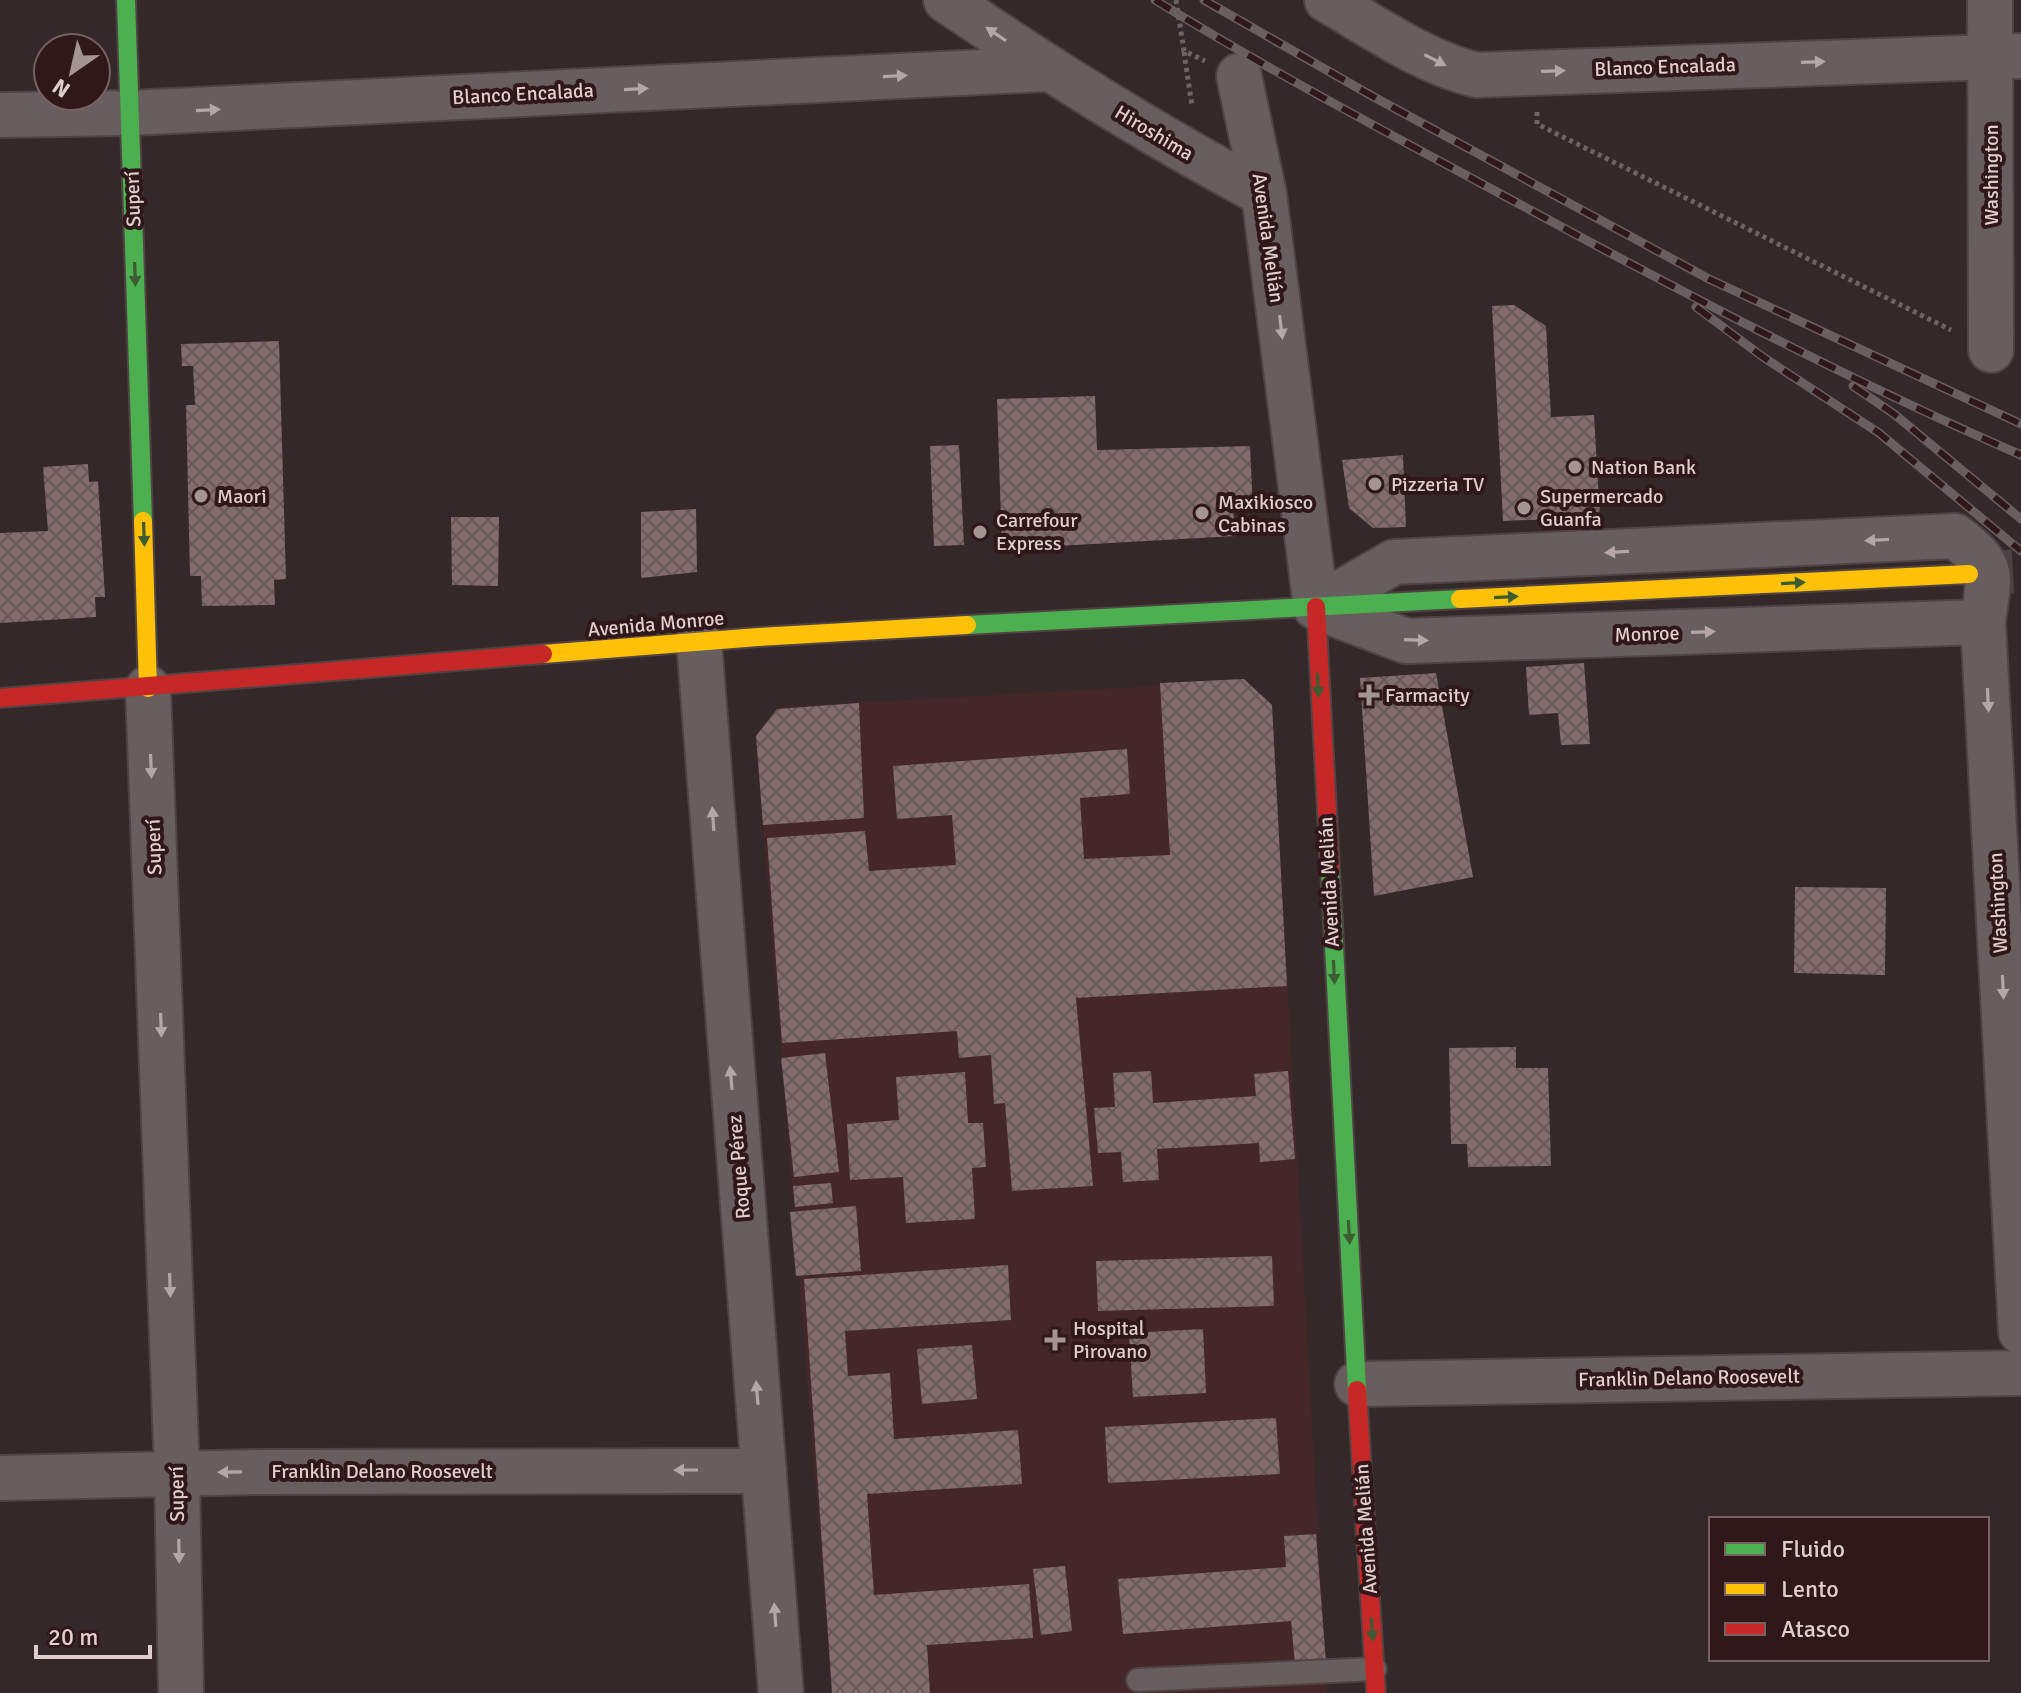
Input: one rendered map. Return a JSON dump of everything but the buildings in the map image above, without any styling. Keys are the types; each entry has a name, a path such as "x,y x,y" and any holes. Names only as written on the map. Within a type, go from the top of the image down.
{"street":[{"name":"Superí","path":"126,0 177,1473 181,1693"},
{"name":"Hiroshima","path":"946,0 1046,69 1264,194"},
{"name":"Blanco Encalada","path":"1327,0 1397,20 1454,69 1476,75 2005,57"},
{"name":"Washington","path":"1990,0 2005,57 1991,350"},
{"name":"Blanco Encalada","path":"0,115 130,113 1046,69"},
{"name":"Avenida Melián","path":"1239,76 1264,194 1316,607 1376,1693"},
{"name":"Washington","path":"1316,607 1394,562 1978,553 1989,574 1983,622 2021,1332"},
{"name":"Avenida Monroe","path":"0,698 699,641 1106,616 1316,607"},
{"name":"Monroe","path":"1316,607 1406,641 1983,622"},
{"name":"Roque Pérez","path":"699,641 726,1019 781,1693"},
{"name":"Franklin Delano Roosevelt","path":"1357,1384 2021,1373"},
{"name":"Franklin Delano Roosevelt","path":"0,1478 177,1473 764,1471"}],"lane":[{"path":"1138,1680 1375,1669"}],"path":[{"path":"1176,0 1184,51 1239,76"},
{"path":"1535,72 1537,124 1991,350"}],"shaded area":[{"name":"Hospital Pirovano","path":"1245,681 1272,706 1327,1693 832,1693 756,736 779,707"}],"tunnel":[{"path":"1969,574 2021,571"}],"railway":[{"path":"1155,0 1330,102 1698,299 1891,396 2021,455"},
{"path":"1204,0 1372,96 1709,279 2021,424"},
{"path":"1696,307 1763,357 1879,433 2021,551"},
{"path":"1853,386 1894,414 2021,519"}],"traffic: fast":[{"path":"126,0 143,521"},
{"path":"967,625 1460,599"},
{"path":"1330,868 1357,1390"}],"traffic: slow":[{"path":"143,521 148,688"},
{"path":"1460,599 1969,574"},
{"path":"543,654 967,625"}],"traffic: jam":[{"path":"1316,607 1330,868"},
{"path":"0,698 543,654"},
{"path":"1357,1390 1376,1693"}],"place":[{"name":"Nation Bank","path":"1575,467"},
{"name":"Pizzeria TV","path":"1375,484"},
{"name":"Maori","path":"201,496"},
{"name":"Supermercado Guanfa","path":"1524,508"},
{"name":"Maxikiosco Cabinas","path":"1202,513"},
{"name":"Carrefour Express","path":"980,532"},
{"name":"Farmacity","path":"1369,695"},
{"name":"Hospital Pirovano","path":"1055,1340"}]}
